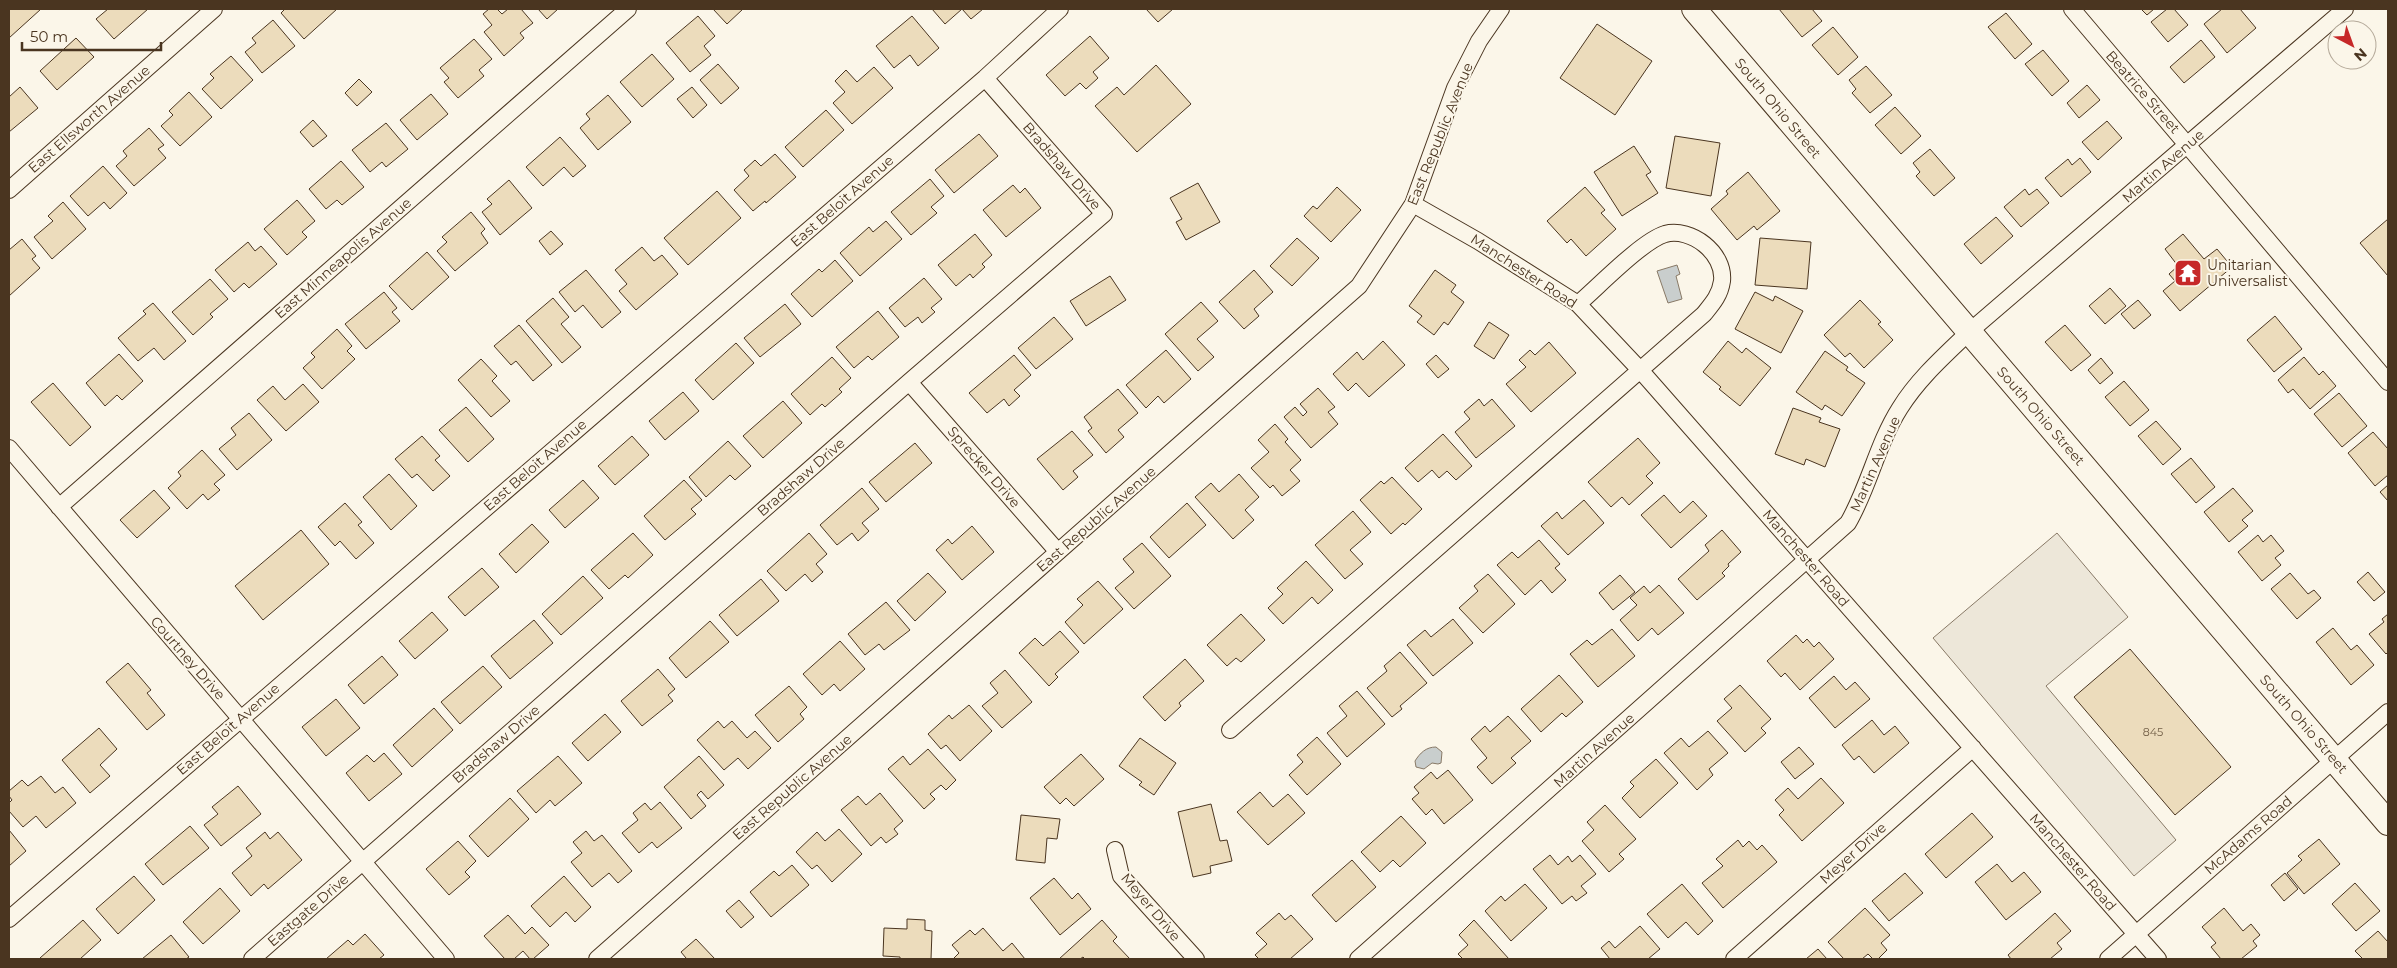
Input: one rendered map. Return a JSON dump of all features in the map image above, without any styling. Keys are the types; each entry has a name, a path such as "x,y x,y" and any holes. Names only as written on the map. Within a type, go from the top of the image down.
{"main road":[{"name":"South Ohio Street","path":"1694,9 2388,823"}],"street":[{"name":"East Ellsworth Avenue","path":"9,190 214,9"},
{"name":"East Minneapolis Avenue","path":"59,507 628,9"},
{"name":"East Beloit Avenue","path":"9,919 985,78 1060,9"},
{"name":"East Republic Avenue","path":"597,959 1360,286 1413,204 1455,88 1479,41 1501,9"},
{"name":"Beatrice Street","path":"2072,9 2388,382"},
{"name":"Martin Avenue","path":"1358,959 1848,523 1862,500 1884,441 1900,409 1926,373 1969,332 2345,9"},
{"name":"Bradshaw Drive","path":"364,861 909,382 1104,214 985,78"},
{"name":"Manchester Road","path":"1413,204 1478,241 1578,304 1641,370 2158,959"},
{"path":"1230,730 1704,314 1718,297 1722,278 1718,260 1708,246 1688,235 1666,234 1650,240 1578,304"},
{"name":"Sprecker Drive","path":"909,382 1058,552"},
{"name":"Courtney Drive","path":"9,448 446,959"},
{"name":"McAdams Road","path":"2108,959 2388,712"},
{"name":"Meyer Drive","path":"1734,959 1972,748"},
{"name":"Meyer Drive","path":"1114,850 1121,876 1196,959"},
{"name":"Eastgate Drive","path":"252,959 364,861"}],"shaded area":[{"path":"1677,265 1680,274 1676,276 1682,299 1668,303 1657,271"},
{"path":"2057,533 2128,617 2046,686 2176,840 2134,876 1933,638"},
{"path":"1436,747 1442,752 1441,763 1432,763 1424,769 1416,767 1415,761 1421,753 1426,749"}],"building":[{"path":"9,9 41,9 9,38"},
{"path":"108,9 148,9 114,39 96,19"},
{"path":"285,9 337,9 304,39 281,13"},
{"path":"489,9 497,9 502,14 508,9 521,9 533,23 520,33 524,38 504,56 484,32 492,25 483,14"},
{"path":"538,9 558,9 547,19"},
{"path":"713,9 743,9 727,24"},
{"path":"932,9 962,9 945,24"},
{"path":"962,9 983,9 971,19"},
{"path":"1146,9 1173,9 1158,22"},
{"path":"1779,9 1812,9 1822,21 1802,37"},
{"path":"2141,9 2154,9 2147,15"},
{"path":"2167,9 2174,9 2188,25 2168,42 2151,22"},
{"path":"2222,9 2240,9 2256,28 2227,53 2204,24"},
{"path":"2006,13 2032,44 2015,59 1988,27"},
{"path":"698,16 715,36 704,46 711,55 690,72 666,43"},
{"path":"912,16 939,48 918,66 910,55 894,68 876,46"},
{"path":"273,20 295,46 262,73 245,52 256,43 252,38"},
{"path":"1597,24 1652,61 1615,115 1560,78"},
{"path":"1833,27 1858,57 1838,75 1812,45"},
{"path":"1090,36 1109,58 1093,72 1098,78 1086,89 1080,83 1065,96 1046,75"},
{"path":"76,38 94,57 57,90 40,71"},
{"path":"474,39 492,59 479,70 484,76 458,98 444,82 449,78 440,68"},
{"path":"2201,40 2215,57 2184,83 2170,67"},
{"path":"2043,50 2069,81 2052,96 2025,64"},
{"path":"652,54 674,79 642,107 620,82"},
{"path":"231,56 253,80 221,109 202,89 214,78 210,74"},
{"path":"718,64 739,88 721,104 700,80"},
{"path":"1156,65 1191,104 1137,152 1095,106 1117,87 1124,95"},
{"path":"1866,66 1892,95 1870,113 1852,93 1856,89 1849,80"},
{"path":"874,67 893,88 852,124 833,103 845,92 835,81 846,70 857,82"},
{"path":"359,79 372,92 357,106 345,93"},
{"path":"2087,85 2100,100 2079,118 2067,103"},
{"path":"20,87 38,108 9,132 9,97"},
{"path":"692,87 707,105 693,118 677,99"},
{"path":"189,92 212,117 180,146 161,126 173,115 169,111"},
{"path":"431,94 448,114 417,140 400,120"},
{"path":"608,95 631,122 598,150 580,128 590,119 586,114"},
{"path":"1895,107 1921,136 1901,154 1875,125"},
{"path":"826,110 844,130 803,167 785,147"},
{"path":"313,120 327,136 313,147 300,132"},
{"path":"2107,121 2122,138 2098,160 2082,142"},
{"path":"386,123 408,149 386,167 382,162 370,172 352,150"},
{"path":"149,128 164,145 158,149 166,158 134,186 116,166 127,156 123,151"},
{"path":"979,134 998,156 954,193 935,170"},
{"path":"1675,136 1720,143 1711,196 1666,188"},
{"path":"560,137 586,166 573,177 564,167 543,186 526,167"},
{"path":"1634,146 1651,172 1646,175 1658,193 1622,216 1594,172"},
{"path":"1930,149 1955,178 1934,196 1916,176 1920,172 1913,163"},
{"path":"775,154 796,177 766,203 765,201 753,211 734,190 749,176 744,170 755,160 761,166"},
{"path":"2080,158 2091,172 2061,197 2045,178 2068,159 2072,165"},
{"path":"341,161 364,187 342,205 337,200 326,209 309,189"},
{"path":"103,166 127,193 110,209 104,202 88,216 70,196"},
{"path":"1748,172 1780,211 1757,230 1754,226 1737,240 1711,209 1728,194 1726,191"},
{"path":"930,179 944,196 931,207 937,213 911,235 891,212"},
{"path":"509,180 532,208 500,235 482,212 492,204 487,199"},
{"path":"1198,183 1220,222 1186,240 1176,222 1182,219 1170,198"},
{"path":"1013,185 1020,193 1025,188 1041,208 1006,237 983,210"},
{"path":"1337,187 1361,210 1331,242 1304,216 1313,206 1317,209"},
{"path":"1585,187 1605,210 1601,213 1616,229 1586,256 1571,239 1567,243 1547,221"},
{"path":"2025,189 2029,195 2037,189 2049,203 2021,227 2004,207"},
{"path":"717,191 741,218 688,265 664,238"},
{"path":"297,200 315,221 302,232 307,237 287,255 264,229"},
{"path":"63,202 86,229 52,259 34,237 53,221 48,216"},
{"path":"471,212 485,229 481,233 488,243 455,271 437,251 447,242 442,237"},
{"path":"1996,217 2013,236 1981,264 1964,244"},
{"path":"2388,219 2388,276 2360,243"},
{"path":"886,221 902,239 860,276 840,253 869,227 873,232"},
{"path":"551,231 563,244 550,255 539,241"},
{"path":"975,234 992,255 982,264 985,267 973,278 970,274 956,286 938,265"},
{"path":"2183,234 2204,259 2217,249 2232,267 2180,311 2163,291 2175,281 2169,274 2178,266 2165,249"},
{"path":"1297,238 1319,258 1292,286 1270,266"},
{"path":"1760,238 1811,242 1807,289 1755,285"},
{"path":"22,239 36,256 32,259 40,268 9,296 9,250"},
{"path":"248,242 255,251 261,246 277,264 249,288 244,283 234,292 215,270"},
{"path":"642,247 654,261 662,255 678,274 636,310 619,291 627,284 615,270"},
{"path":"427,252 449,277 412,310 389,286"},
{"path":"835,260 853,281 812,317 791,294 819,269 822,272"},
{"path":"586,270 621,312 602,328 583,305 575,312 559,292"},
{"path":"1254,270 1273,292 1254,309 1259,316 1244,329 1219,302"},
{"path":"1435,270 1456,285 1451,292 1464,302 1448,325 1444,322 1434,335 1417,322 1422,316 1409,306"},
{"path":"1110,276 1126,300 1086,326 1070,301"},
{"path":"924,278 942,299 931,308 935,312 922,323 918,317 905,327 889,308"},
{"path":"210,279 228,299 210,314 213,317 193,335 172,312"},
{"path":"2110,288 2126,306 2105,324 2089,306"},
{"path":"384,292 397,308 392,312 400,321 366,349 345,324"},
{"path":"1755,292 1773,301 1775,296 1803,311 1781,353 1735,329"},
{"path":"553,298 569,317 561,324 581,347 562,363 526,321"},
{"path":"1860,300 1881,322 1878,324 1893,340 1864,368 1850,353 1845,357 1824,335"},
{"path":"2138,300 2151,315 2134,329 2121,314"},
{"path":"1201,302 1218,321 1197,339 1214,357 1198,371 1165,334"},
{"path":"153,303 186,341 164,360 154,348 138,361 118,338 146,314 143,311"},
{"path":"785,304 801,324 760,357 744,338"},
{"path":"878,311 899,337 872,360 868,356 854,368 836,347"},
{"path":"2275,316 2302,349 2274,372 2247,340"},
{"path":"1054,317 1073,339 1036,369 1018,348"},
{"path":"1489,322 1509,335 1494,359 1474,346"},
{"path":"519,325 552,365 533,381 516,361 511,365 494,346"},
{"path":"2065,325 2091,355 2071,371 2045,342"},
{"path":"337,329 352,346 347,351 355,359 322,389 303,368 315,357 311,353"},
{"path":"1383,341 1405,365 1369,397 1356,383 1348,391 1333,374 1357,352 1363,360"},
{"path":"1728,341 1742,353 1746,348 1771,368 1740,406 1719,389 1721,387 1703,372"},
{"path":"1549,342 1576,373 1531,412 1506,384 1526,367 1519,360 1530,350 1535,355"},
{"path":"736,343 754,363 713,400 695,380"},
{"path":"1166,350 1191,379 1164,403 1158,396 1146,408 1126,385"},
{"path":"1825,351 1848,367 1846,370 1865,383 1842,416 1825,405 1822,410 1796,392"},
{"path":"119,354 143,381 122,400 117,395 105,406 86,383"},
{"path":"1014,355 1031,375 1014,390 1020,396 1009,406 1004,399 987,413 969,393"},
{"path":"1436,355 1449,369 1438,378 1426,364"},
{"path":"832,357 851,378 839,389 842,392 825,407 822,404 810,415 791,394"},
{"path":"2304,357 2319,375 2323,371 2336,386 2310,409 2293,389 2288,393 2278,380"},
{"path":"2101,358 2113,373 2100,384 2088,370"},
{"path":"481,359 497,376 492,381 510,401 491,417 458,380"},
{"path":"2124,381 2149,410 2130,426 2105,397"},
{"path":"53,383 91,427 70,446 31,402"},
{"path":"303,384 319,402 286,431 257,400 273,386 285,400"},
{"path":"1318,388 1335,407 1328,412 1338,424 1311,448 1284,417 1295,407 1303,416 1307,412 1300,404"},
{"path":"1118,389 1138,413 1118,430 1124,437 1106,453 1088,431 1092,428 1084,417"},
{"path":"683,392 699,411 665,440 649,421"},
{"path":"2339,393 2367,426 2342,447 2314,414"},
{"path":"1479,399 1484,406 1492,399 1515,426 1476,458 1455,432 1470,419 1464,412"},
{"path":"783,401 802,423 763,458 743,436"},
{"path":"466,407 494,439 468,462 439,430"},
{"path":"1793,408 1821,418 1819,422 1840,429 1825,467 1806,459 1804,465 1775,454"},
{"path":"249,413 272,440 237,470 219,449 236,435 231,428"},
{"path":"2156,421 2181,449 2163,465 2138,436"},
{"path":"1275,424 1288,439 1285,442 1301,460 1290,470 1300,481 1282,496 1273,485 1270,488 1251,468 1269,452 1258,440"},
{"path":"1072,431 1093,455 1073,471 1078,477 1063,490 1037,459"},
{"path":"2373,432 2388,449 2388,475 2375,486 2348,453"},
{"path":"1443,434 1472,466 1456,480 1447,471 1439,478 1432,470 1418,482 1405,468"},
{"path":"422,436 440,456 435,460 450,476 433,491 417,474 412,478 395,459"},
{"path":"632,436 649,455 615,485 598,466"},
{"path":"1638,438 1660,463 1646,476 1653,483 1629,505 1622,497 1611,507 1588,482"},
{"path":"728,441 751,466 735,480 730,475 706,497 689,477"},
{"path":"915,443 932,463 886,502 869,482"},
{"path":"202,450 225,475 214,484 220,490 208,500 203,494 187,509 168,488 181,476 178,472"},
{"path":"2191,458 2215,487 2196,503 2171,474"},
{"path":"389,474 417,506 391,530 363,497"},
{"path":"1239,474 1259,497 1245,510 1254,520 1233,539 1195,497 1211,483 1219,492"},
{"path":"1392,477 1422,509 1405,525 1403,523 1391,534 1360,500 1381,481 1384,484"},
{"path":"583,480 599,498 565,528 549,510"},
{"path":"684,480 702,500 691,509 696,514 665,540 644,516"},
{"path":"2388,485 2388,501 2380,492"},
{"path":"862,488 879,509 862,523 869,531 858,541 852,533 837,545 820,525"},
{"path":"2233,488 2253,511 2242,520 2248,526 2229,542 2204,512"},
{"path":"154,490 170,508 137,538 120,520"},
{"path":"1664,495 1680,513 1693,501 1707,516 1671,548 1641,515"},
{"path":"1584,500 1604,523 1568,555 1541,526 1557,512 1562,519"},
{"path":"345,503 362,522 358,525 374,543 356,559 340,541 335,546 318,527"},
{"path":"1187,503 1206,525 1169,558 1150,537"},
{"path":"1353,511 1371,532 1350,550 1363,564 1345,579 1315,545"},
{"path":"532,524 549,542 516,573 499,554"},
{"path":"972,526 994,552 962,580 936,550 948,539 952,544"},
{"path":"301,530 329,564 263,620 235,586"},
{"path":"1722,530 1741,552 1728,564 1729,566 1722,573 1725,576 1697,600 1678,579 1709,551 1705,545"},
{"path":"633,533 653,555 628,578 625,575 609,589 591,570"},
{"path":"809,533 827,554 816,564 823,572 812,582 805,574 786,591 767,571"},
{"path":"2258,535 2263,542 2271,535 2284,551 2275,558 2281,565 2262,581 2238,552"},
{"path":"1539,540 1560,564 1555,568 1566,580 1552,593 1541,580 1525,595 1497,565 1512,552 1518,558"},
{"path":"1142,543 1171,576 1134,609 1115,588 1134,572 1123,559"},
{"path":"1306,561 1333,590 1318,604 1312,597 1283,624 1268,608 1283,594 1277,588"},
{"path":"482,568 499,587 465,616 448,597"},
{"path":"2368,572 2385,592 2374,601 2357,582"},
{"path":"928,573 946,592 915,621 897,601"},
{"path":"2290,573 2308,594 2314,590 2321,598 2297,619 2271,589"},
{"path":"1488,574 1515,604 1483,633 1459,608 1478,591 1474,586"},
{"path":"1620,575 1635,592 1613,610 1599,593"},
{"path":"583,576 603,598 561,635 542,614"},
{"path":"761,579 779,601 737,636 719,615"},
{"path":"1098,581 1123,609 1084,644 1065,622 1083,605 1077,599"},
{"path":"1659,585 1684,613 1658,635 1652,628 1638,641 1620,620 1637,605 1630,598 1644,586 1650,593"},
{"path":"886,602 910,630 884,650 879,644 865,655 848,634"},
{"path":"432,612 448,630 415,659 399,641"},
{"path":"1241,614 1265,640 1241,662 1236,658 1227,666 1207,645"},
{"path":"2388,614 2388,652 2386,654 2369,634 2384,622 2382,619"},
{"path":"1453,619 1473,643 1433,676 1407,645 1425,630 1431,637"},
{"path":"534,620 553,643 510,679 491,656"},
{"path":"710,621 729,642 686,678 669,658"},
{"path":"2333,628 2351,650 2357,645 2374,665 2351,685 2316,642"},
{"path":"1612,629 1635,656 1598,687 1570,654 1587,640 1592,645"},
{"path":"1060,631 1079,652 1055,674 1058,677 1049,686 1019,653 1035,638 1043,646"},
{"path":"1796,635 1803,643 1807,639 1814,647 1819,642 1834,659 1800,690 1785,673 1781,677 1767,661"},
{"path":"840,641 865,669 840,691 834,684 822,695 803,674"},
{"path":"2130,649 2231,767 2175,815 2074,697"},
{"path":"1400,652 1427,683 1400,706 1402,709 1392,717 1367,688 1387,671 1384,666"},
{"path":"382,656 398,675 364,704 348,685"},
{"path":"1185,659 1204,681 1179,703 1181,706 1165,721 1143,697"},
{"path":"128,663 151,690 147,693 165,715 147,730 106,682"},
{"path":"483,666 502,687 460,724 441,702"},
{"path":"658,669 675,689 668,695 673,701 642,726 621,701"},
{"path":"1005,670 1032,702 1002,728 982,706 998,693 990,683"},
{"path":"1559,675 1583,702 1566,717 1562,713 1541,732 1521,709"},
{"path":"1834,676 1846,690 1855,682 1870,699 1835,728 1809,698"},
{"path":"1740,685 1771,719 1761,728 1766,733 1745,752 1717,721 1732,708 1724,699"},
{"path":"789,686 807,707 800,714 804,719 778,742 755,715"},
{"path":"1357,691 1385,724 1347,757 1327,733 1347,716 1339,706"},
{"path":"336,699 360,728 326,756 302,727"},
{"path":"969,705 992,731 960,761 946,745 941,749 928,734 949,715 952,719"},
{"path":"434,708 453,730 412,767 393,745"},
{"path":"605,714 621,732 588,761 572,743"},
{"path":"1508,716 1531,741 1511,758 1516,763 1492,784 1477,767 1487,758 1471,739 1485,726 1490,732"},
{"path":"1872,720 1884,735 1895,726 1909,743 1874,773 1859,756 1854,760 1842,745"},
{"path":"718,721 724,728 732,721 747,738 755,731 771,748 748,769 738,758 724,770 697,740"},
{"path":"99,728 117,749 100,765 110,776 90,793 62,760"},
{"path":"1708,731 1728,753 1709,769 1713,775 1697,790 1664,753 1681,738 1689,747"},
{"path":"1317,737 1341,764 1307,795 1289,775 1303,762 1297,755"},
{"path":"1140,738 1176,763 1154,795 1139,785 1142,782 1119,766"},
{"path":"1799,747 1814,764 1795,779 1781,762"},
{"path":"928,749 956,780 946,790 941,785 930,794 935,799 924,809 888,769 903,756 910,765"},
{"path":"384,753 402,774 369,801 346,773 367,755 374,762"},
{"path":"1081,754 1104,779 1074,806 1066,798 1060,804 1044,787"},
{"path":"558,756 582,783 555,806 550,800 536,813 517,791"},
{"path":"699,756 724,785 708,799 701,791 697,795 706,806 691,819 664,787"},
{"path":"1656,759 1678,783 1640,818 1622,798 1634,786 1630,782"},
{"path":"1448,770 1473,800 1444,824 1432,809 1426,815 1412,799 1419,793 1414,787 1431,772 1437,779"},
{"path":"41,776 55,793 63,787 76,803 46,828 36,816 23,827 9,811 9,803 12,800 9,796 9,791 22,780 28,786"},
{"path":"1821,778 1844,803 1802,841 1779,815 1784,810 1775,800 1788,788 1798,799"},
{"path":"238,786 261,814 221,846 204,825 218,814 212,807"},
{"path":"1260,792 1273,807 1288,794 1305,813 1268,845 1237,812"},
{"path":"880,793 903,821 894,829 898,834 886,843 881,837 871,846 841,810 858,796 866,805"},
{"path":"510,798 529,819 488,857 469,836"},
{"path":"660,802 682,828 657,848 652,842 639,853 622,833 638,820 633,813 645,803 651,810"},
{"path":"1211,804 1220,841 1227,840 1232,861 1210,866 1211,873 1193,877 1178,812"},
{"path":"1605,805 1636,839 1619,854 1624,859 1609,872 1582,841 1594,830 1587,822"},
{"path":"1972,813 1993,837 1946,878 1925,854"},
{"path":"1021,815 1060,819 1057,839 1047,838 1045,863 1016,860"},
{"path":"1401,816 1426,843 1400,867 1393,860 1380,872 1361,852"},
{"path":"190,826 209,848 163,885 145,864"},
{"path":"839,829 862,854 832,882 817,865 812,869 796,852 817,832 825,841"},
{"path":"9,830 26,851 9,866"},
{"path":"586,831 594,841 602,835 632,871 618,883 609,873 592,887 571,862 582,853 573,842"},
{"path":"265,832 270,839 278,832 302,860 268,889 264,884 251,896 232,873 252,856 246,848"},
{"path":"2319,839 2340,864 2304,894 2287,873 2302,860 2298,856"},
{"path":"1738,840 1743,847 1749,841 1757,850 1762,845 1777,862 1723,908 1702,883 1723,866 1716,859"},
{"path":"458,841 476,861 465,872 470,877 449,895 426,869"},
{"path":"1550,855 1558,865 1568,856 1572,862 1580,855 1596,874 1581,886 1587,893 1576,901 1572,896 1562,904 1533,869"},
{"path":"1352,860 1376,887 1336,922 1312,895"},
{"path":"1997,864 2012,882 2024,872 2041,892 2006,920 1975,882"},
{"path":"792,865 809,885 771,917 750,892 774,871 779,876"},
{"path":"1905,873 1923,893 1889,921 1872,901"},
{"path":"2285,873 2298,889 2284,901 2271,885"},
{"path":"134,876 155,900 118,934 96,909"},
{"path":"564,876 591,907 575,922 566,912 550,927 531,906"},
{"path":"1054,878 1072,899 1078,893 1091,909 1060,935 1030,898"},
{"path":"2355,883 2380,911 2356,931 2332,904"},
{"path":"1525,884 1547,908 1511,941 1485,911 1501,896 1505,901"},
{"path":"1682,884 1713,921 1698,935 1686,922 1668,938 1647,914"},
{"path":"220,888 240,911 203,944 183,922"},
{"path":"739,900 754,917 741,928 726,911"},
{"path":"1865,908 1890,935 1881,943 1887,950 1878,959 1873,959 1868,954 1862,959 1844,959 1828,942"},
{"path":"2224,908 2243,931 2251,924 2260,935 2253,941 2257,946 2241,959 2221,959 2211,947 2216,943 2202,927"},
{"path":"1279,913 1285,920 1291,915 1313,939 1290,959 1259,959 1255,955 1267,944 1256,933"},
{"path":"2055,913 2071,931 2057,943 2062,949 2050,959 2011,959 2008,955"},
{"path":"508,915 525,934 532,927 549,945 533,959 530,959 523,951 514,959 505,959 484,936"},
{"path":"907,919 925,920 925,930 932,931 931,959 900,959 900,957 883,956 884,928 907,929"},
{"path":"83,920 101,940 80,959 40,958"},
{"path":"1102,920 1117,937 1113,941 1130,959 1085,959 1083,957 1080,959 1059,959"},
{"path":"1474,920 1509,959 1463,959 1458,954 1468,945 1459,935"},
{"path":"1640,926 1660,949 1648,959 1610,959 1601,948 1609,941 1615,948"},
{"path":"983,928 1003,951 1012,943 1025,959 953,959 959,953 952,945 970,930 975,935"},
{"path":"2378,931 2388,942 2388,959 2363,959 2355,951"},
{"path":"365,934 384,955 379,959 326,959 348,940 353,945"},
{"path":"171,935 189,957 186,959 142,959"},
{"path":"696,939 715,959 685,959 681,952"},
{"path":"1818,949 1827,959 1806,959"}],"place":[{"name":"Unitarian Universalist","path":"2188,273"}]}
